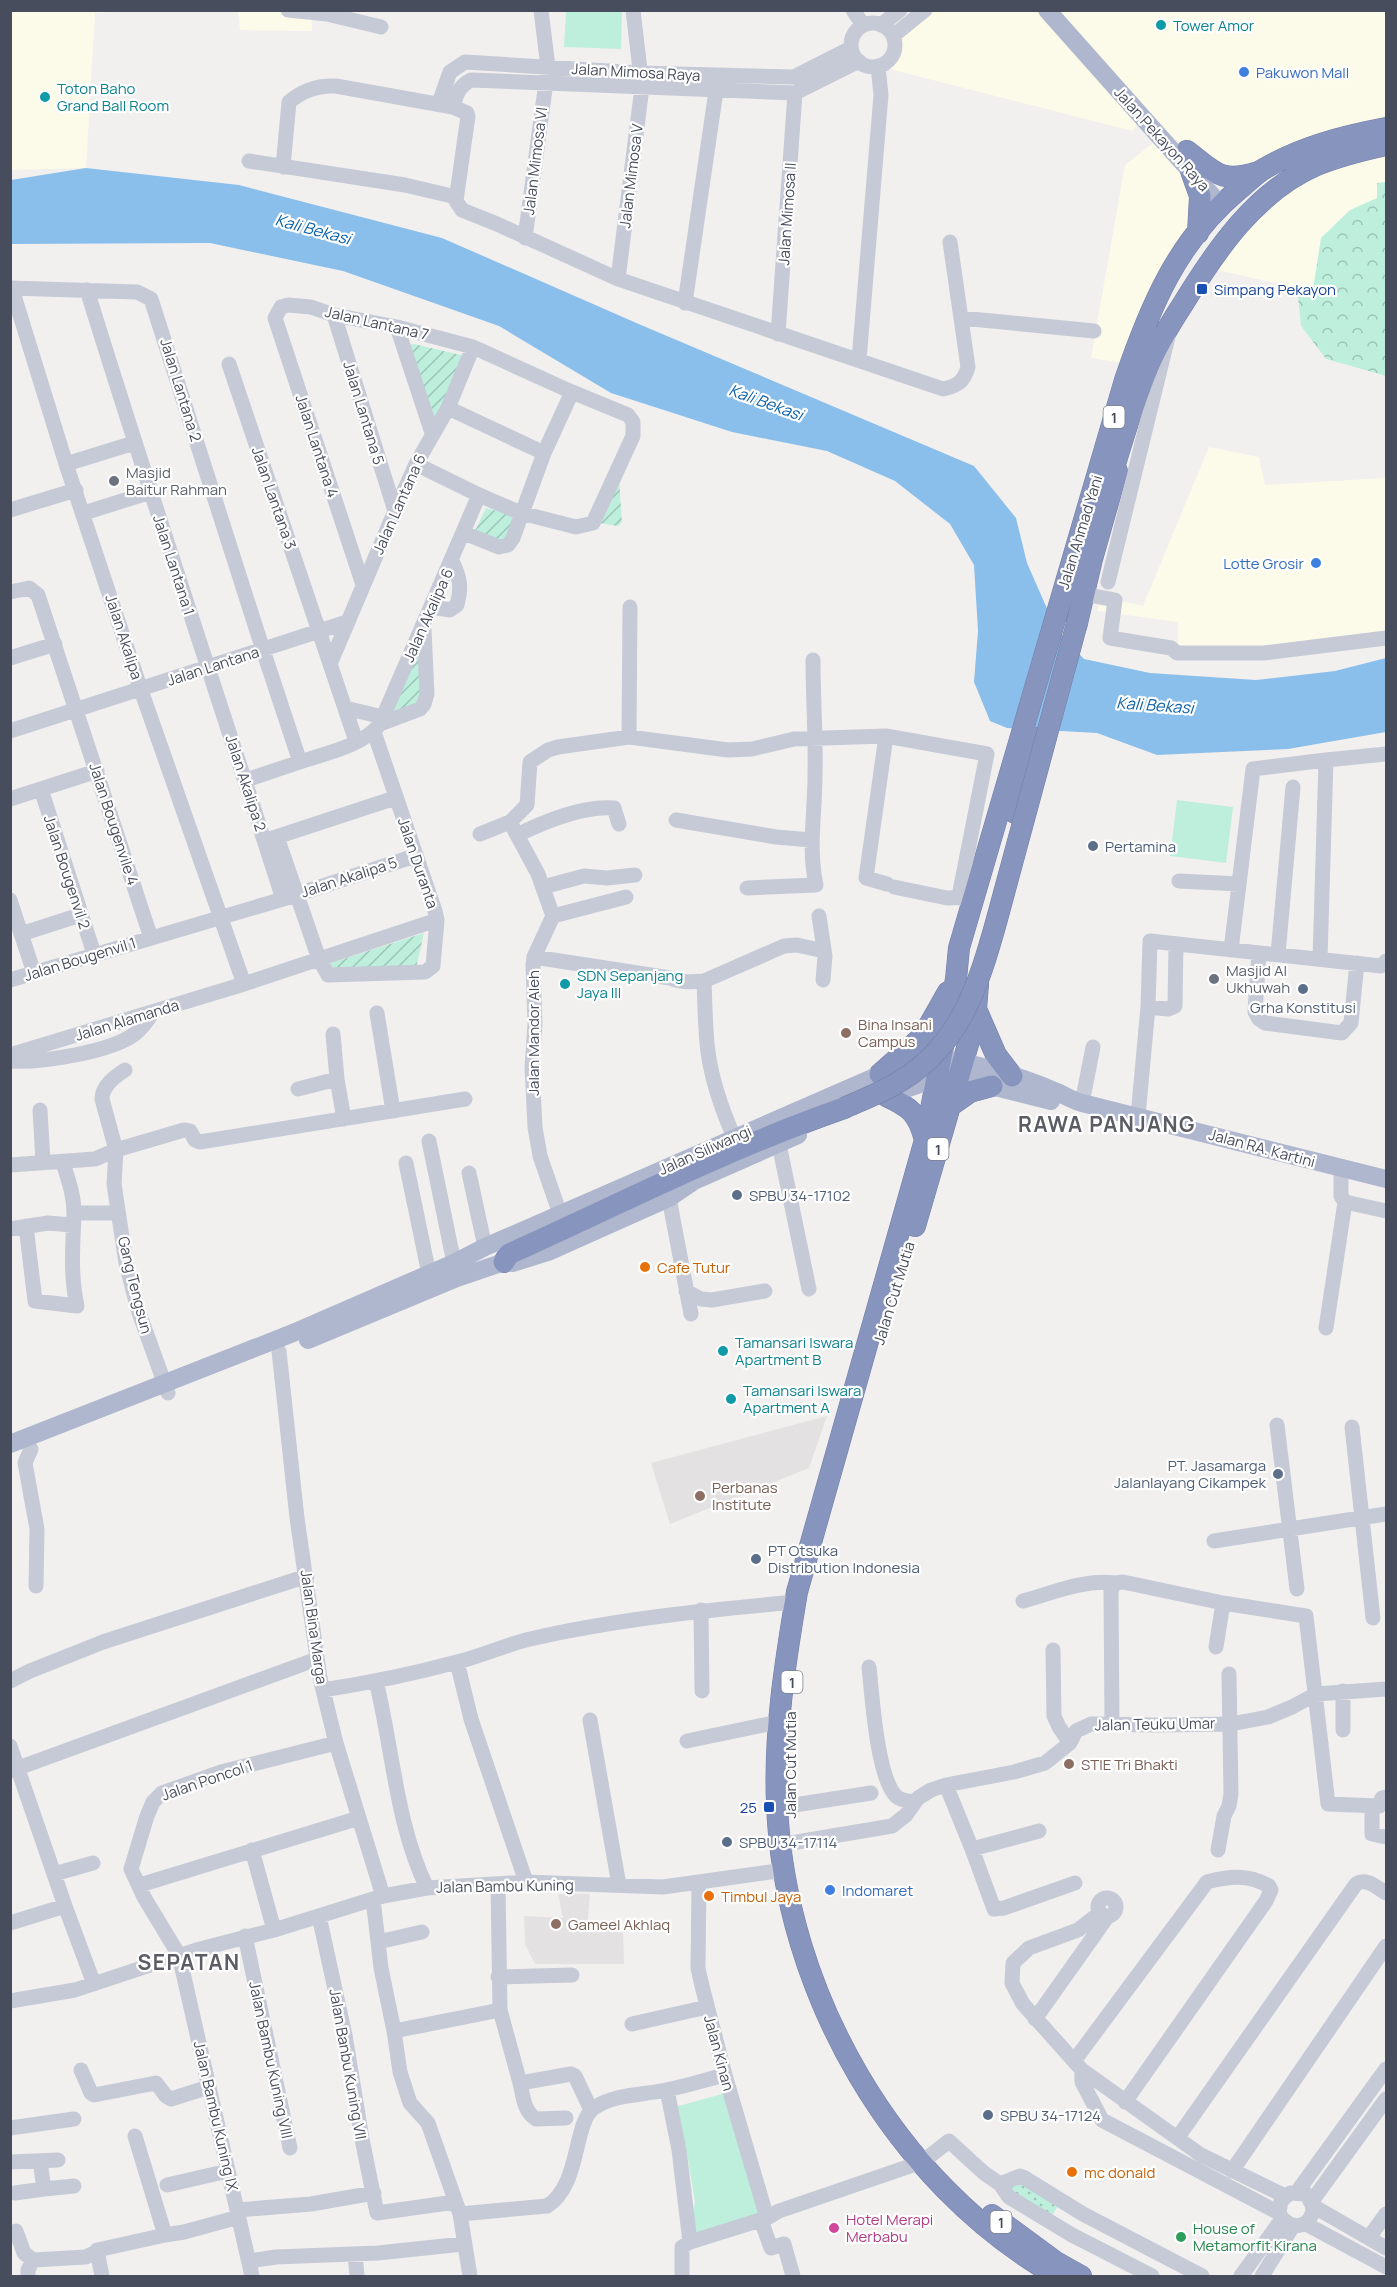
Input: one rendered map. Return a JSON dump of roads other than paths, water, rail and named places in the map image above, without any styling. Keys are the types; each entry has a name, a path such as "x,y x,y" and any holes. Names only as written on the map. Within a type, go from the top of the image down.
{"highway":[{"name":"Jalan Ahmad Yani","path":"1067,617 1125,380 1145,321 1171,268 1226,200 1261,171 1312,146 1386,128"},
{"path":"1204,267 1205,248 1222,223 1227,210 1226,200 1241,197 1291,166 1311,157 1379,147"},
{"name":"Jalan Ahmad Yani","path":"950,1069 959,948 968,897 1024,751 1134,404 1148,367 1168,326 1204,267 1250,213 1279,187 1317,165 1379,147"},
{"path":"1189,161 1218,175 1238,178 1261,171"},
{"path":"1189,161 1200,196 1198,233"},
{"path":"504,1262 509,1254 704,1164 891,1087 936,1054 956,1027 971,999 994,930 1067,617 1083,594 1103,518 1136,410 1181,306"},
{"name":"Jalan Ahmad Yani","path":"950,1069 976,1009 983,950 1024,751"},
{"path":"877,1076 922,1036 956,979"},
{"path":"976,1009 996,1055 1012,1076"},
{"name":"Jalan Cut Mutia","path":"950,1069 950,1106 926,1192 897,1278 802,1617 790,1698 788,1806 791,1843 814,1941 844,2019 873,2077 944,2188 988,2230 1019,2254 1057,2277"},
{"name":"Jalan Cut Mutia","path":"950,1069 925,1140 796,1602 778,1722 777,1803 783,1870 798,1933 835,2033 858,2075 895,2131 990,2214 1056,2262 1081,2277"},
{"path":"950,1106 970,1092 992,1086"},
{"path":"882,1098 913,1111 921,1123 925,1140"}],"main road":[{"name":"Jalan Pekayon Raya","path":"1047,10 1226,200"},
{"name":"Jalan Siliwangi","path":"456,1270 484,1247 877,1076 921,1059 950,1069"},
{"name":"Jalan Siliwangi","path":"456,1270 504,1262 513,1263 548,1252 669,1198 694,1180 950,1069"},
{"name":"Jalan RA. Kartini","path":"950,1069 1012,1076 1053,1090 1075,1101 1386,1179"},
{"name":"Jalan RA. Kartini","path":"950,1069 992,1086 1049,1101 1075,1101"},
{"path":"877,1076 882,1085 882,1098"},
{"path":"277,1346 429,1274 456,1270"},
{"path":"10,1444 277,1346 456,1270"},
{"path":"10,1457 166,1388"}],"street":[{"path":"288,10 327,14 381,27"},
{"name":"Jalan Mimosa VI","path":"525,238 548,67 541,10"},
{"name":"Jalan Mimosa V","path":"618,279 641,80 633,10"},
{"path":"853,10 863,25"},
{"path":"881,25 900,10"},
{"path":"893,36 925,10"},
{"path":"872,23 881,25 893,36 895,46 892,55 878,66 865,65 855,55 852,39 863,25 872,23"},
{"path":"446,105 461,87 471,80 545,84 641,80 716,91 767,85 795,93 855,55"},
{"name":"Jalan Mimosa Raya","path":"446,105 450,72 465,62 548,67 641,80 767,85 855,55"},
{"path":"859,360 881,95 878,66"},
{"path":"283,167 289,102 305,91 321,86 336,86 446,105 467,113 468,116 456,197 457,205 462,210 618,279 943,389 956,386 965,378 968,367 950,242"},
{"path":"685,303 716,91"},
{"name":"Jalan Mimosa II","path":"778,334 795,93"},
{"path":"249,161 405,185 456,197"},
{"name":"Jalan Lantana 2","path":"11,289 137,292 147,296 154,305 262,650 300,762"},
{"name":"Jalan Akalipa","path":"11,289 141,690 244,984"},
{"name":"Jalan Lantana 1","path":"87,290 134,443 208,668"},
{"name":"Jalan Lantana 7","path":"281,308 288,305 303,305 334,315 397,327 473,347 628,415 633,422 633,436 593,523 576,527 521,513"},
{"name":"Jalan Lantana 4","path":"281,308 275,318 363,585"},
{"name":"Jalan Lantana 5","path":"334,315 395,511"},
{"path":"961,318 1094,331"},
{"path":"397,327 432,433"},
{"path":"1107,582 1161,374 1170,329"},
{"name":"Jalan Lantana 6","path":"330,664 406,485 432,433 448,408 473,347"},
{"name":"Jalan Lantana 3","path":"229,364 356,741"},
{"path":"464,533 504,547 508,545 513,538 544,453 572,392"},
{"path":"448,408 544,453"},
{"path":"66,464 134,443"},
{"path":"416,464 521,513"},
{"path":"387,485 406,485"},
{"path":"10,510 76,489"},
{"path":"84,513 151,492"},
{"name":"Jalan Akalipa 6","path":"379,724 424,626 479,495"},
{"path":"352,552 376,555"},
{"path":"432,607 450,610 457,605 461,593 460,584 452,561"},
{"name":"Jalan Bougenvile 4","path":"10,592 29,588 38,595 150,938"},
{"path":"1083,594 1114,600 1110,638 1172,648 1177,653 1264,653 1386,638"},
{"path":"629,737 630,607"},
{"name":"Jalan Lantana","path":"10,731 347,622"},
{"path":"246,780 356,741 379,724 420,709 427,694 424,626"},
{"path":"10,658 55,644"},
{"path":"747,888 816,885 812,868 815,739 813,660"},
{"name":"Jalan Akalipa 2","path":"208,668 246,780 271,839 290,897 325,971 331,976"},
{"path":"345,708 379,724"},
{"name":"Jalan Duranta","path":"331,976 425,972 433,966 437,920 395,798 379,724"},
{"path":"513,829 527,805 530,762 548,750 629,737 728,750 752,749 794,739 886,736 987,754 960,891 968,897"},
{"path":"886,736 866,878 947,898 968,897"},
{"path":"1232,950 1253,769 1386,754"},
{"path":"1320,959 1326,760"},
{"path":"10,799 97,771"},
{"path":"1278,954 1293,787"},
{"name":"Jalan Bougenvil 2","path":"41,789 94,954"},
{"path":"271,839 395,798"},
{"path":"480,834 513,829 606,807 614,808 620,824"},
{"path":"676,820 776,837 812,840"},
{"path":"513,829 543,887 553,916 626,897"},
{"name":"Jalan Akalipa 5","path":"221,916 290,897 415,856"},
{"path":"543,887 584,876 607,878 635,875"},
{"path":"1179,881 1239,884"},
{"path":"10,900 34,973"},
{"path":"21,934 80,915"},
{"name":"Jalan Bougenvil 1","path":"10,980 221,916"},
{"name":"Jalan Mandor Aleh","path":"553,916 534,957 532,976 535,1024 532,1067 534,1115 540,1156 560,1214"},
{"path":"819,916 825,956 823,980"},
{"path":"244,984 437,920"},
{"path":"1138,1116 1148,1006 1150,941 1381,966 1386,961"},
{"path":"1148,1006 1168,1009 1175,1006 1176,944"},
{"path":"534,957 670,978 677,982 704,981 784,946 797,945 824,951"},
{"path":"1259,952 1254,1012 1258,1019 1266,1023 1342,1033 1351,1023 1357,963"},
{"path":"704,981 710,1062 722,1109 734,1137"},
{"name":"Jalan Alamanda","path":"10,1055 244,984"},
{"path":"10,1061 73,1056 111,1044 134,1035 153,1012"},
{"path":"377,1013 393,1111"},
{"path":"333,1034 337,1079 344,1119"},
{"path":"1075,1101 1093,1047"},
{"path":"117,1150 102,1095 111,1080 125,1070"},
{"path":"298,1089 337,1079"},
{"path":"10,1165 95,1159 184,1130 190,1131 195,1140 200,1142 465,1099"},
{"path":"40,1110 43,1162"},
{"path":"429,1141 456,1270"},
{"path":"779,1144 809,1289"},
{"name":"Gang Tengsun","path":"117,1150 114,1184 126,1263 166,1388"},
{"path":"406,1162 429,1274"},
{"path":"26,1226 35,1301 77,1306 71,1267 72,1190 63,1163"},
{"path":"1326,1328 1345,1202 1341,1196 1341,1168"},
{"path":"469,1173 484,1247"},
{"path":"669,1198 691,1314"},
{"path":"1345,1202 1386,1211"},
{"path":"10,1229 118,1213"},
{"path":"686,1291 701,1299 712,1300 765,1291"},
{"name":"Jalan Bina Marga","path":"277,1346 297,1518 317,1659 336,1743 359,1818 378,1898 378,1942 381,1968 400,2072 410,2103 428,2123 458,2208 470,2277"},
{"path":"1277,1425 1297,1589"},
{"path":"1352,1427 1372,1618"},
{"path":"31,1449 26,1463 38,1529 36,1586"},
{"path":"1214,1541 1386,1514"},
{"path":"10,1681 103,1642 307,1576"},
{"path":"1023,1601 1083,1584 1123,1581 1223,1603 1306,1616 1328,1804 1379,1806 1382,1798 1386,1797"},
{"path":"1112,1723 1111,1590 1115,1583"},
{"path":"323,1690 376,1681 457,1662 507,1645 543,1637 701,1610 796,1602"},
{"path":"1216,1647 1223,1603"},
{"path":"701,1610 702,1691"},
{"path":"1053,1650 1054,1716 1070,1743"},
{"path":"15,1770 317,1659"},
{"path":"457,1662 471,1719 526,1882"},
{"path":"869,1667 882,1767 897,1797 915,1802"},
{"path":"1218,1850 1224,1816 1231,1794 1228,1674"},
{"path":"376,1681 403,1818 419,1871 427,1888"},
{"path":"1316,1694 1386,1689"},
{"path":"1343,1691 1343,1730"},
{"name":"Jalan Teuku Umar","path":"791,1843 892,1826 906,1815 915,1802 931,1790 1045,1763 1070,1743 1076,1731 1091,1724 1231,1724 1268,1717 1316,1694"},
{"path":"590,1720 619,1885"},
{"path":"687,1741 778,1722"},
{"name":"Jalan Poncol 1","path":"136,1879 132,1866 147,1816 153,1802 162,1793 221,1772 336,1743"},
{"path":"10,1746 15,1770 94,1984"},
{"path":"946,1785 994,1910 1075,1883"},
{"path":"788,1806 871,1793"},
{"path":"1372,1806 1372,1834 1386,1837"},
{"path":"136,1879 252,1850 359,1818"},
{"path":"972,1849 1039,1831"},
{"path":"252,1850 274,1930"},
{"path":"54,1874 93,1863"},
{"name":"Jalan Bambu Kuning","path":"10,2001 60,1994 179,1955 274,1930 378,1898 427,1888 526,1882 663,1887 783,1870"},
{"path":"1125,2102 1266,1901 1271,1890 1269,1886 1262,1882 1231,1876 1207,1882 1078,2066 1082,2082 1102,2120 1197,2162 1290,2221 1386,2268"},
{"name":"Jalan Bambu Kuning IX","path":"136,1879 144,1897 179,1955 251,2269"},
{"path":"1178,2137 1356,1884 1367,1881 1386,1893"},
{"name":"Jalan Kinan","path":"699,1883 698,1968 707,2007 771,2248 784,2244 793,2277"},
{"path":"498,1884 498,1977 501,2010 526,2106 536,2119 566,2118"},
{"path":"10,1923 65,1906"},
{"path":"1035,2019 1104,1914 1078,1930 1029,1948 1013,1963 1012,1983 1023,2004 1035,2019 1078,2066 1125,2102 1178,2137 1197,2162 1232,2171 1291,2194 1305,2194 1313,2204 1370,2236 1386,2248"},
{"name":"Jalan Banbu Kuning VII","path":"319,1916 347,2046 377,2213 458,2208"},
{"path":"378,1942 422,1932"},
{"name":"Jalan Bambu Kuning VIII","path":"245,1936 290,2148"},
{"path":"1232,2171 1386,1946"},
{"path":"498,1977 572,1975"},
{"path":"632,2024 707,2007"},
{"path":"394,2031 501,2010"},
{"path":"1290,2221 1279,2207 1386,2069"},
{"path":"81,2070 94,2095 156,2083 171,2099 209,2087"},
{"path":"520,2083 570,2074 575,2076 591,2110"},
{"path":"458,2208 547,2206 555,2201 569,2178 591,2110 621,2098 667,2090 725,2075"},
{"path":"667,2090 679,2150 690,2242"},
{"path":"1241,2277 1290,2221 1311,2219 1313,2204 1386,2099"},
{"path":"10,2127 74,2119"},
{"path":"135,2136 165,2235"},
{"path":"682,2277 682,2247 690,2242 764,2219 779,2211 926,2159 949,2141 984,2173 1000,2184 1009,2197 1072,2235 1152,2277"},
{"path":"10,2162 58,2160"},
{"path":"40,2161 44,2189"},
{"path":"167,2185 228,2171"},
{"path":"1000,2184 1020,2176 1083,2214 1202,2277"},
{"path":"15,2193 74,2186"},
{"path":"10,2233 16,2232 24,2253 33,2260 86,2257 98,2250 184,2232 238,2214 374,2193"},
{"path":"1048,2220 1061,2201"},
{"path":"1072,2235 1083,2214"},
{"path":"1370,2236 1386,2214"},
{"path":"1262,2277 1290,2221"},
{"path":"251,2269 276,2257 355,2254 463,2244"},
{"path":"98,2250 102,2277"},
{"path":"355,2254 357,2277"},
{"path":"28,2277 28,2270 33,2260"}],"water":[{"name":"Kali Bekasi","path":"86,168 239,185 442,238 974,466 1016,518 1027,563 1056,629 1084,659 1150,673 1256,680 1335,671 1386,658 1386,732 1288,749 1157,755 1097,733 1007,728 990,721 974,682 978,631 974,565 950,524 895,481 827,451 732,432 611,393 499,326 343,271 210,243 11,244 11,180"}],"place":[{"name":"Tower Amor","path":"1161,25"},
{"name":"Pakuwon Mall","path":"1244,72"},
{"name":"Toton Baho Grand Ball Room","path":"45,97"},
{"name":"Simpang Pekayon","path":"1202,289"},
{"name":"Masjid Baitur Rahman","path":"114,481"},
{"name":"Lotte Grosir","path":"1316,563"},
{"name":"Pertamina","path":"1093,846"},
{"name":"Masjid Al Ukhuwah","path":"1214,979"},
{"name":"SDN Sepanjang Jaya III","path":"565,984"},
{"name":"Grha Konstitusi","path":"1303,989"},
{"name":"Bina Insani Campus","path":"846,1033"},
{"name":"SPBU 34-17102","path":"737,1195"},
{"name":"Cafe Tutur","path":"645,1267"},
{"name":"Tamansari Iswara Apartment B","path":"723,1351"},
{"name":"Tamansari Iswara Apartment A","path":"731,1399"},
{"name":"PT. Jasamarga Jalanlayang Cikampek","path":"1278,1474"},
{"name":"Perbanas Institute","path":"700,1496"},
{"name":"PT Otsuka Distribution Indonesia","path":"756,1559"},
{"name":"STIE Tri Bhakti","path":"1069,1764"},
{"name":"25","path":"769,1807"},
{"name":"SPBU 34-17114","path":"727,1842"},
{"name":"Indomaret","path":"830,1890"},
{"name":"Timbul Jaya","path":"709,1896"},
{"name":"Gameel Akhlaq","path":"556,1924"},
{"name":"SPBU 34-17124","path":"988,2115"},
{"name":"mc donald","path":"1072,2172"},
{"name":"Hotel Merapi Merbabu","path":"834,2228"},
{"name":"House of Metamorfit Kirana","path":"1181,2237"}],"district":[{"name":"RAWA PANJANG","path":"1107,1124"},
{"name":"SEPATAN","path":"189,1962"}]}
